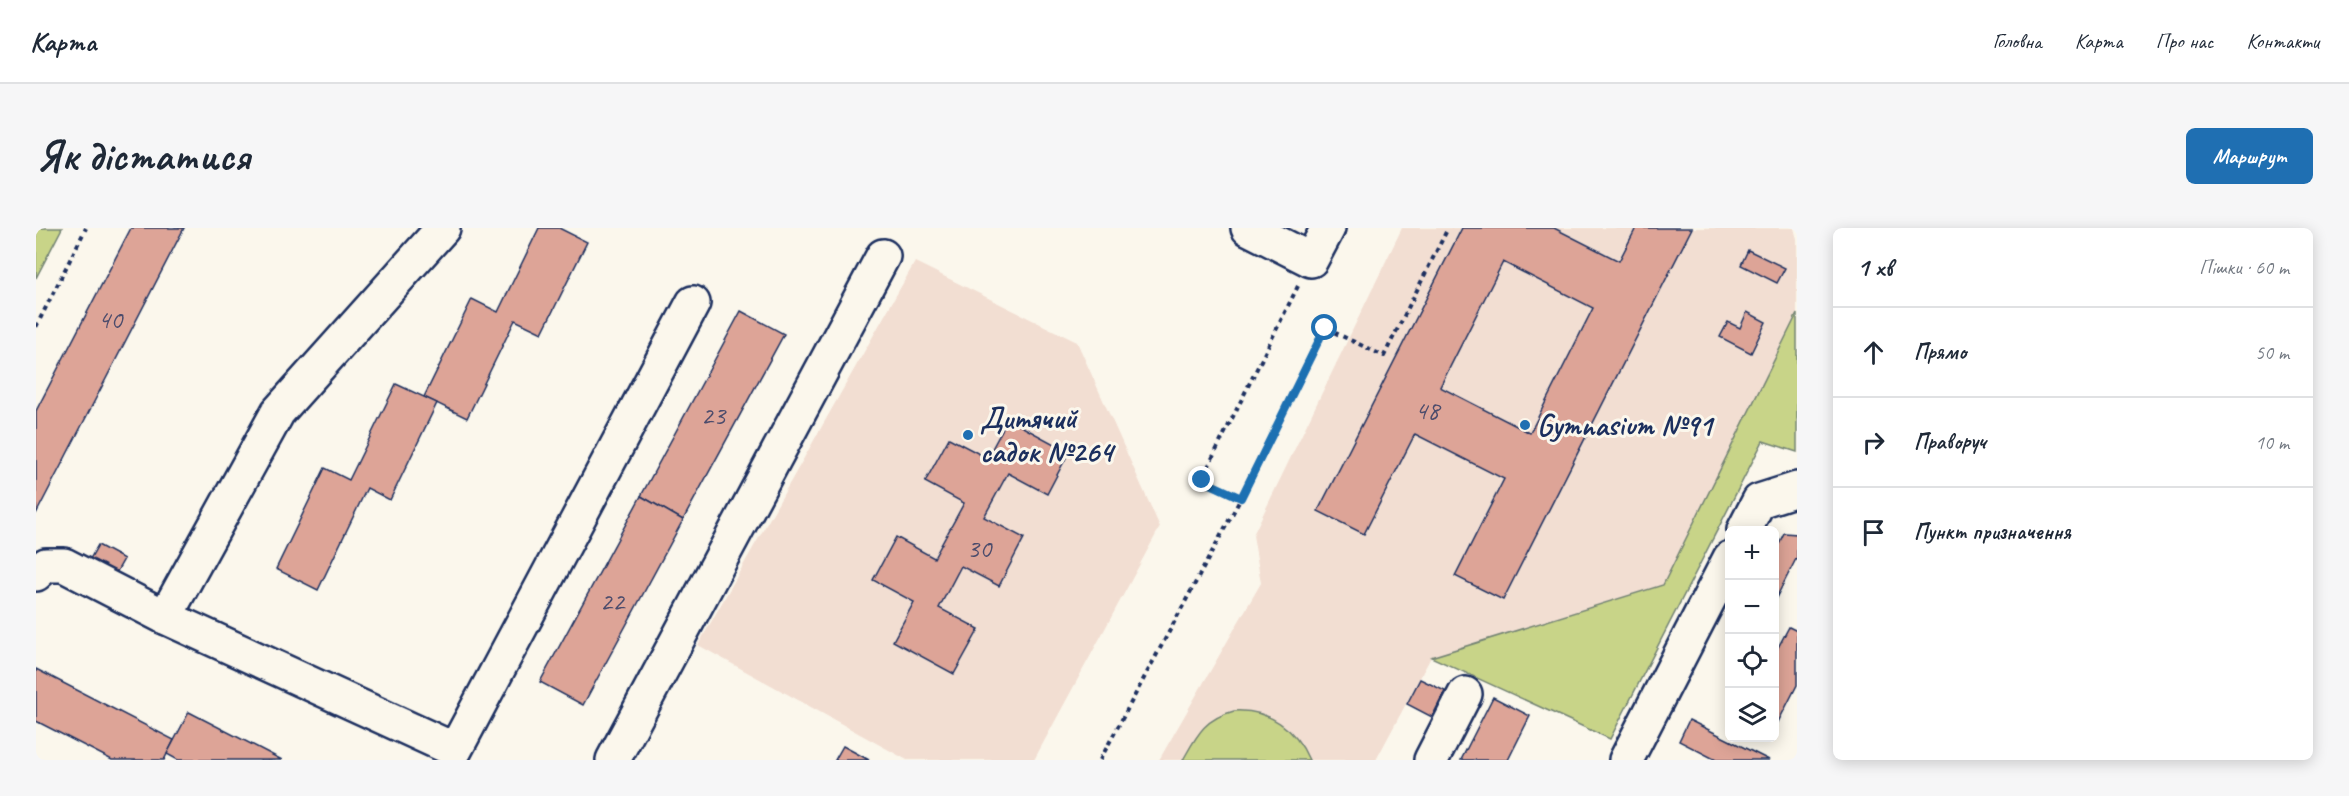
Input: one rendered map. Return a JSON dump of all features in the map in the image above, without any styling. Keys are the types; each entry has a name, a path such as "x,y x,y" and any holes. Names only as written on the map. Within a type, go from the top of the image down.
{"lane":[{"path":"165,617 278,412 443,228"},
{"path":"1248,228 1311,260 1328,228"},
{"path":"613,760 883,256"},
{"path":"36,574 46,565 64,565 165,617 465,755 693,303"},
{"path":"1746,526 1759,501 1797,489"},
{"path":"1629,759 1725,568"},
{"path":"1431,760 1465,694"}],"path":[{"path":"36,327 86,228"},
{"path":"1100,760 1241,498 1325,328 1384,356 1448,228"},
{"path":"1241,498 1202,480 1311,260"}],"shaded area":[{"name":"Gymnasium №91","path":"1402,228 1794,228 1797,239 1797,314 1663,585 1431,657 1376,760 1159,760 1261,583 1253,535"},
{"name":"Дитячий садок №264","path":"915,262 1077,342 1160,527 1034,760 907,760 698,645"}],"green space":[{"path":"36,228 62,228 36,278"},
{"path":"1797,314 1797,452 1763,441 1610,739 1431,657 1663,585"},
{"path":"1234,711 1259,713 1280,723 1297,739 1309,760 1183,760 1197,736 1208,723"}],"building":[{"path":"131,228 184,228 36,514 36,411"},
{"path":"539,228 559,228 587,242 542,333 515,320 467,418 424,397 472,299 498,312"},
{"path":"1462,228 1554,228 1619,261 1636,228 1692,228 1503,600 1455,576 1504,479 1415,434 1364,534 1318,511","holes":["1503,262 1593,308 1530,433 1440,387"]},
{"path":"1748,250 1785,268 1777,283 1741,265"},
{"path":"741,311 784,334 683,520 641,496"},
{"path":"1747,312 1766,322 1751,353 1720,337 1728,322 1740,328"},
{"path":"396,384 437,403 390,500 367,488 318,590 276,569 325,468 349,480"},
{"path":"1008,419 1069,452 1047,494 1008,473 984,517 1024,538 999,586 961,566 939,608 979,629 954,674 893,641 914,602 873,580 896,537 934,558 964,503 925,482 949,438 987,458"},
{"path":"641,496 683,520 583,705 540,682"},
{"path":"1784,533 1797,534 1797,560 1779,592 1779,580 1779,544"},
{"path":"98,545 124,559 112,580 86,566"},
{"path":"1789,627 1797,631 1797,685 1779,720 1779,688 1779,646"},
{"path":"36,669 174,740 164,760 112,760 36,721"},
{"path":"1420,679 1445,691 1432,717 1407,704"},
{"path":"1493,697 1530,716 1508,760 1461,760"},
{"path":"189,712 282,760 178,760 167,754"},
{"path":"1689,720 1725,738 1725,742 1733,742 1769,760 1716,760 1679,741"},
{"path":"843,746 869,760 835,760"}],"place":[{"name":"Gymnasium №91","path":"1525,425"},
{"name":"Дитячий садок №264","path":"968,435"}],"route":[{"path":"1202,480 1241,498 1325,328"}]}
